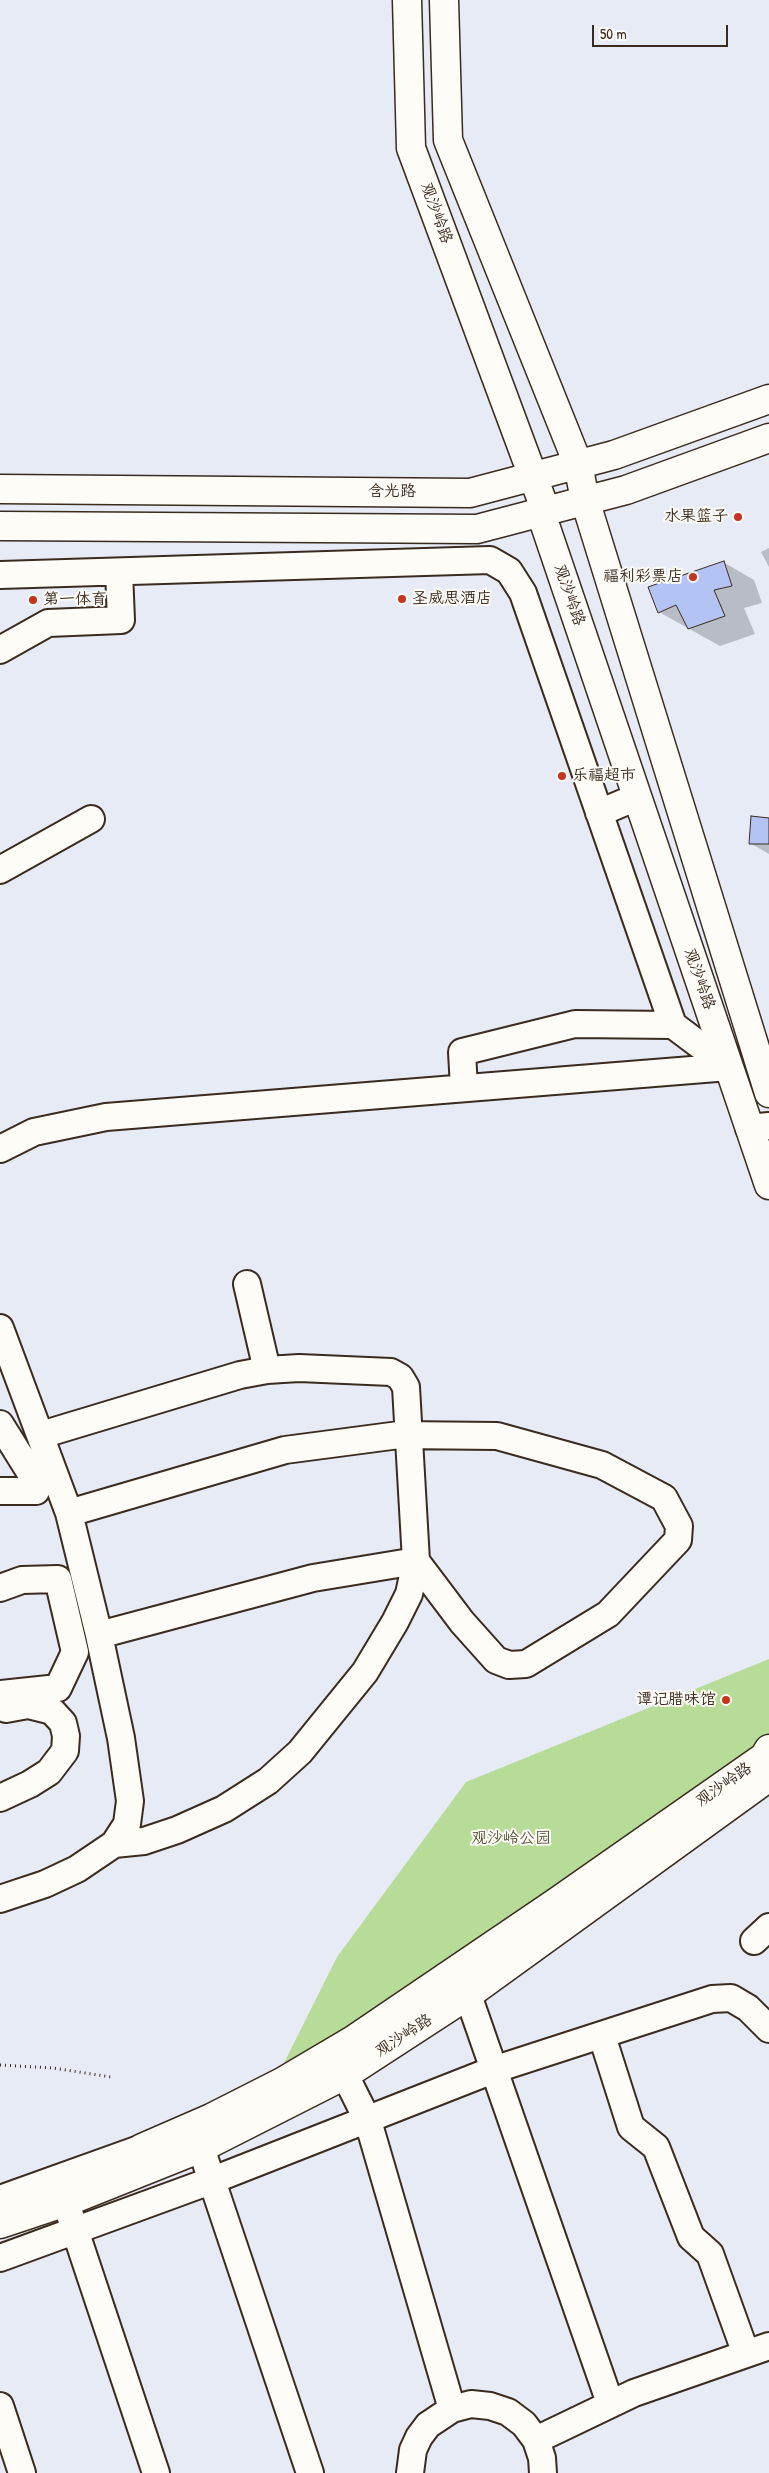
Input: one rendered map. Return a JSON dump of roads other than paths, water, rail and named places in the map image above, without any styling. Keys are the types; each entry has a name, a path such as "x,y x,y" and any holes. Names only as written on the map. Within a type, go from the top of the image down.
{"main road":[{"name":"观沙岭路","path":"407,0 411,148 541,498 545,526 729,1067 759,1127 769,1185"},
{"name":"观沙岭路","path":"444,0 448,140 578,464 585,500 769,1093"},
{"name":"含光路","path":"0,489 470,493 614,455 769,399"},
{"path":"0,526 476,529 626,490 769,438"},
{"name":"观沙岭路","path":"142,2148 211,2118 282,2082 353,2040 555,1903 764,1756 769,1749"},
{"name":"观沙岭路","path":"0,2224 66,2202 201,2148 345,2076 468,1995 769,1777"}],"street":[{"path":"0,576 490,560 509,572 522,593 673,1025 729,1067"},
{"path":"0,650 48,623 122,620 119,572"},
{"path":"0,589 28,575"},
{"path":"599,813 637,798"},
{"path":"0,870 91,820"},
{"path":"464,1088 462,1052 575,1024 673,1025"},
{"path":"0,1149 34,1132 106,1118 729,1067"},
{"path":"247,1284 267,1370"},
{"path":"0,1328 69,1512 100,1635 121,1738 130,1801 126,1824 114,1844 77,1869 45,1884 0,1899"},
{"path":"41,1435 240,1375 267,1370 299,1368 391,1372 400,1377 406,1387 416,1561 409,1594 390,1631 365,1672 300,1752 268,1780 224,1809 176,1830 144,1841 114,1844"},
{"path":"0,1424 30,1472 36,1491 0,1491"},
{"path":"69,1512 285,1450 408,1435 496,1436 602,1464 664,1498 679,1526 678,1540 608,1614 526,1664 509,1665 496,1660 462,1622 416,1561"},
{"path":"100,1635 313,1578 416,1561"},
{"path":"0,1588 22,1580 58,1579 75,1652 58,1688 0,1694"},
{"path":"0,1712 28,1705 52,1711 62,1723 66,1736 65,1751 49,1772 30,1784 0,1798"},
{"path":"468,1995 610,2403"},
{"path":"0,2258 75,2232 368,2121 493,2070 712,1999 731,1998 748,2008 769,2029"},
{"path":"536,2440 610,2403 758,2350 710,2254 691,2237 656,2147 631,2128 602,2036"},
{"path":"345,2076 368,2121 452,2409"},
{"path":"0,2199 142,2148"},
{"path":"201,2148 310,2473"},
{"path":"66,2202 156,2473"},
{"path":"410,2473 413,2450 419,2437 434,2420 452,2409 471,2404 490,2406 508,2412 524,2424 536,2440 542,2458 543,2473"},
{"path":"0,2406 22,2473"}],"place":[{"name":"水果篮子","path":"738,517"},
{"name":"福利彩票店","path":"693,577"},
{"name":"圣威思酒店","path":"402,599"},
{"name":"第一体育","path":"33,600"},
{"name":"乐福超市","path":"562,776"},
{"name":"谭记腊味馆","path":"726,1700"}],"park label":[{"name":"观沙岭公园","path":"511,1839"}]}
